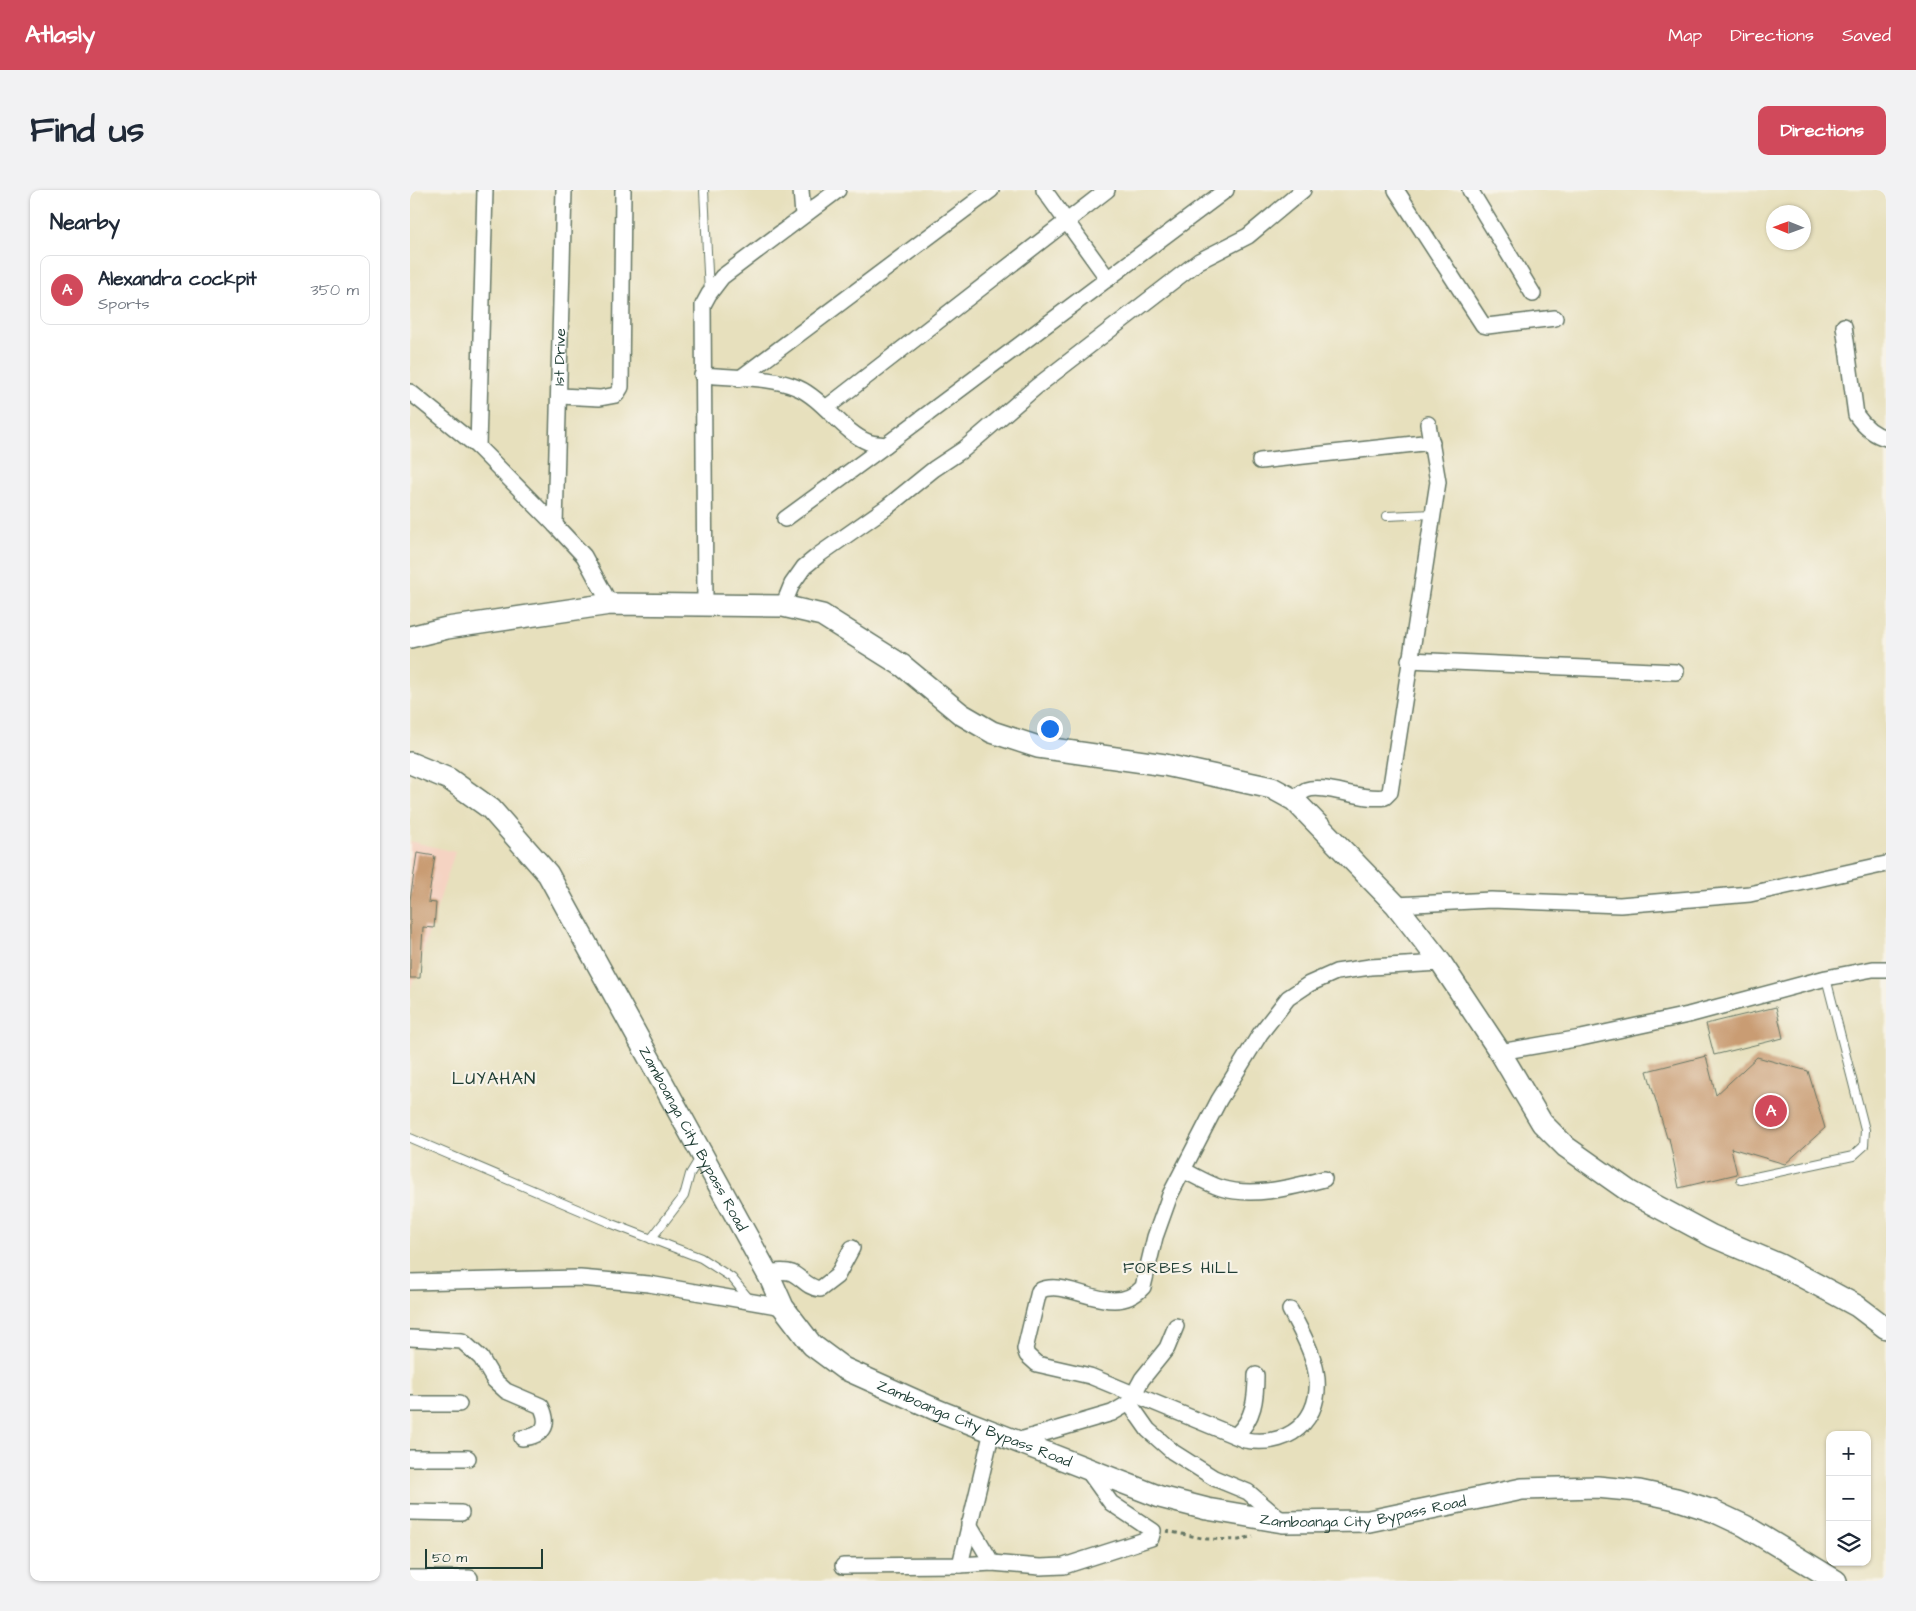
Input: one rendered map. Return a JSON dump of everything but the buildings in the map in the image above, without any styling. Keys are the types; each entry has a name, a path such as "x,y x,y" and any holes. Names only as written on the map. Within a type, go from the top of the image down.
{"main road":[{"path":"410,637 447,628 610,604 782,606 822,615 903,666 961,714 992,732 1038,747 1165,766 1272,788 1294,800 1396,905 1441,963 1500,1052 1542,1123 1566,1147 1630,1192 1712,1236 1780,1265 1851,1302 1886,1328"},
{"name":"Zamboanga City Bypass Road","path":"410,763 449,779 491,808 548,874 767,1273 783,1307 812,1345 843,1368 939,1411 1160,1497 1206,1509 1277,1521 1369,1521 1522,1489 1597,1487 1639,1491 1713,1511 1745,1526 1836,1581"}],"street":[{"path":"478,447 485,190"},
{"name":"1st Drive","path":"556,525 564,190"},
{"path":"560,396 608,397 616,395 621,387 623,190"},
{"path":"801,190 803,215"},
{"path":"705,605 703,305 722,277 838,190"},
{"path":"739,379 991,190"},
{"path":"1044,190 1108,279"},
{"path":"826,408 1107,190"},
{"path":"785,519 1226,190"},
{"path":"782,606 792,584 804,567 820,554 887,507 934,469 964,449 1036,387 1092,346 1199,261 1248,236 1303,190"},
{"path":"1396,190 1483,324 1487,326 1555,318"},
{"path":"1470,190 1533,294"},
{"path":"1844,326 1856,414 1861,423 1879,436 1886,438"},
{"path":"702,375 766,381 797,387 826,408 860,438 868,442 886,445"},
{"path":"410,392 478,447 556,525 584,556 610,604"},
{"path":"1294,800 1304,790 1316,788 1374,798 1387,795 1392,781 1394,754 1438,482 1428,424"},
{"path":"1260,461 1432,442"},
{"path":"1409,660 1676,672"},
{"path":"1396,905 1491,900 1620,905 1750,894 1886,864"},
{"path":"1290,1310 1314,1364 1316,1386 1314,1407 1299,1430 1281,1439 1259,1442 1245,1440 1236,1435 1131,1397 1090,1376 1037,1364 1027,1355 1026,1342 1036,1296 1043,1289 1052,1288 1110,1300 1126,1299 1143,1287 1155,1237 1170,1195 1220,1100 1260,1034 1288,998 1310,984 1336,972 1370,967 1441,963"},
{"path":"1500,1052 1581,1038 1688,1015 1826,978 1873,969 1886,969"},
{"path":"1183,1170 1222,1188 1247,1191 1268,1191 1324,1179"},
{"path":"767,1273 783,1271 792,1273 811,1288 820,1289 837,1276 852,1248"},
{"path":"410,1282 580,1278 649,1284 783,1307"},
{"path":"1017,1441 1112,1413 1131,1397 1167,1348 1176,1326"},
{"path":"410,1338 462,1341 481,1358 494,1380 506,1392 541,1406 545,1415 544,1427 539,1434 522,1438"},
{"path":"1236,1435 1249,1421 1256,1398 1256,1375"},
{"path":"1131,1397 1148,1430 1173,1452 1214,1478 1248,1492 1277,1521"},
{"path":"410,1404 459,1404"},
{"path":"960,1565 992,1431"},
{"path":"410,1458 468,1458"},
{"path":"843,1566 992,1563 1040,1567 1064,1566 1151,1538 1153,1531 1111,1503 1086,1468"},
{"path":"410,1512 461,1513"},
{"path":"969,1524 992,1563"},
{"path":"410,1578 470,1578"}],"lane":[{"path":"704,190 709,294"},
{"path":"1387,516 1433,514"},
{"path":"1741,1180 1853,1156 1864,1146 1865,1130 1826,978"},
{"path":"410,1138 456,1159 701,1258 732,1278 751,1300"},
{"path":"651,1239 684,1196 690,1174 702,1154"}],"path":[{"path":"1153,1531 1174,1531 1192,1538 1239,1540 1253,1536 1277,1521"}],"shaded area":[{"path":"410,841 455,852 410,991"}],"place":[{"name":"Alexandra cockpit","path":"1771,1111"}],"district":[{"name":"LUYAHAN","path":"494,1078"},
{"name":"FORBES HILL","path":"1181,1268"}]}
